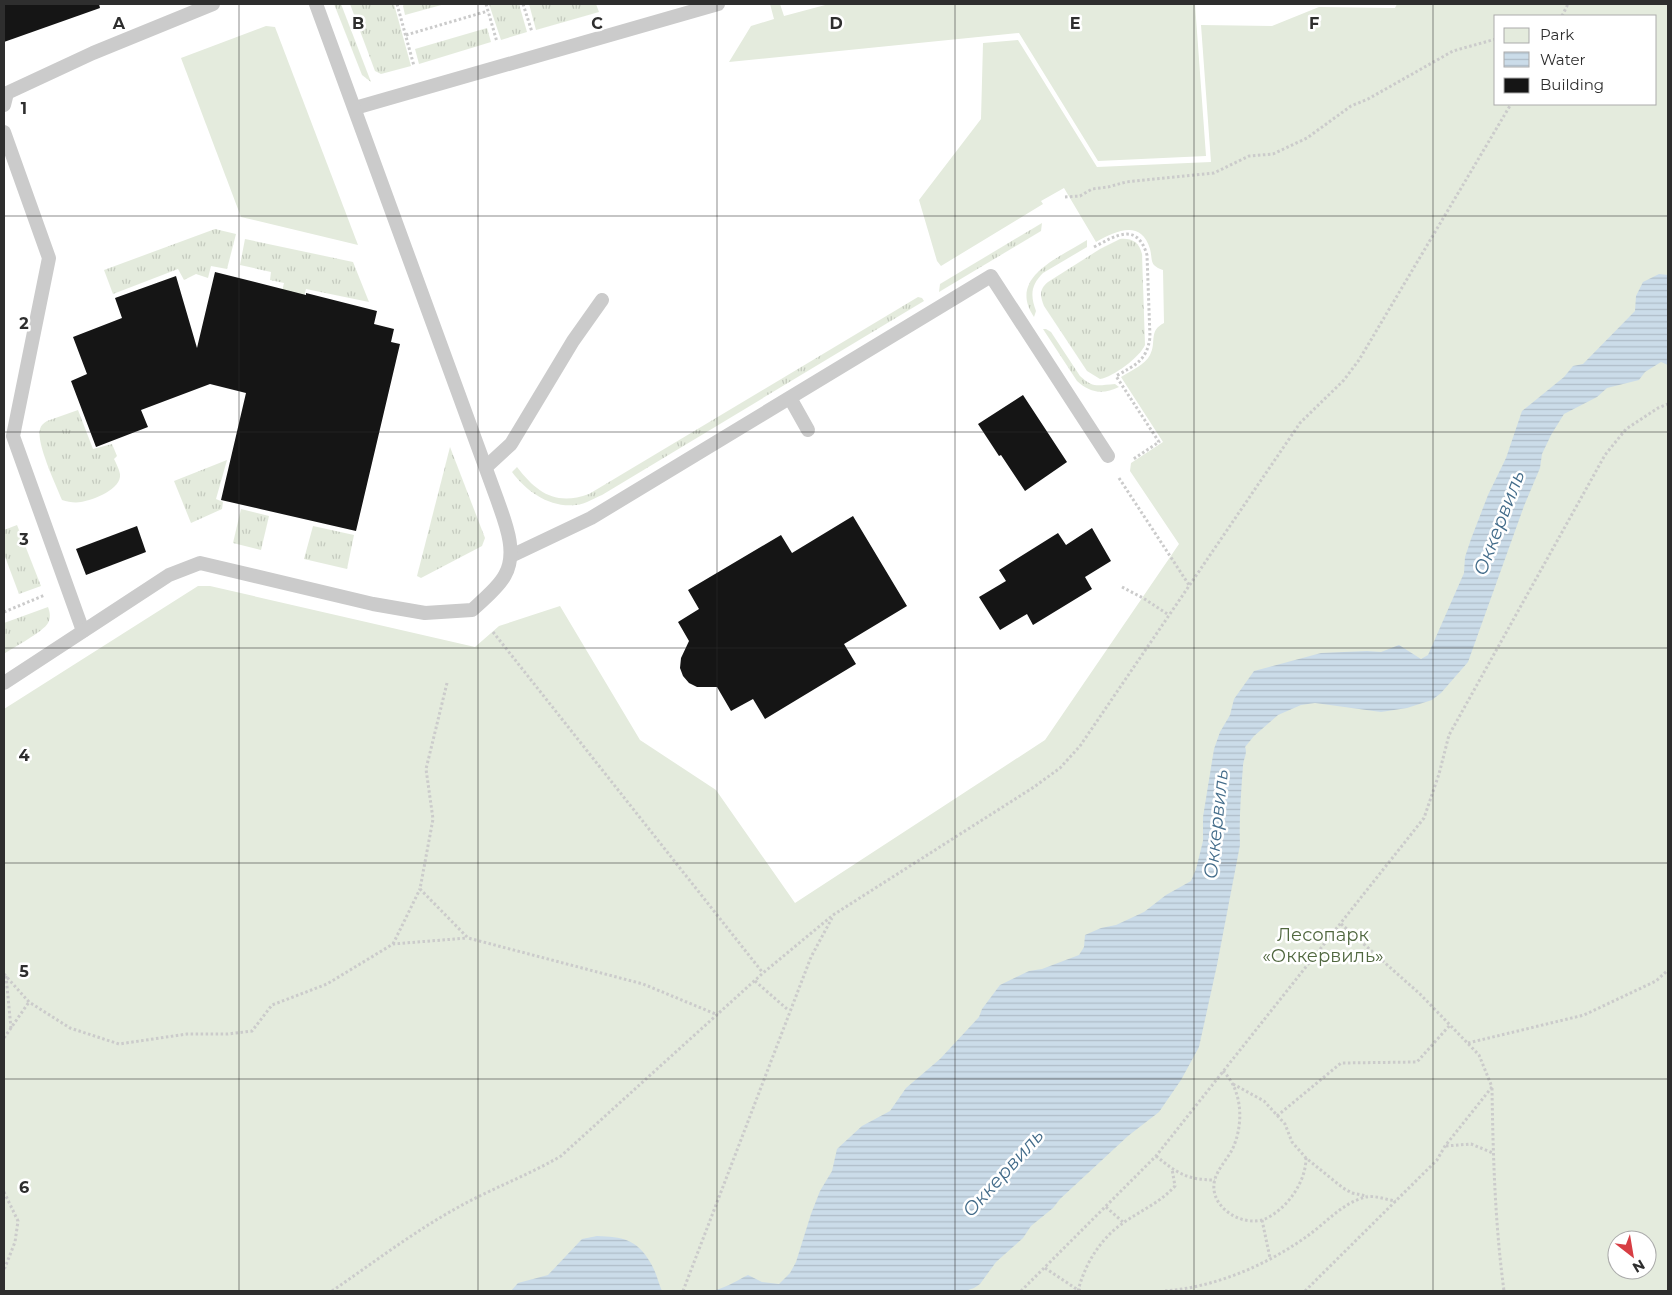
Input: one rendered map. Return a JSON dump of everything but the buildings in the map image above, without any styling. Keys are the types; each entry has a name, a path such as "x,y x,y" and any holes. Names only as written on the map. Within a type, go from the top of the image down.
{"lane":[{"path":"4,105 7,93 94,53 213,4"},
{"path":"4,683 169,575 200,563 373,604 425,613 472,610 505,576 511,556 508,534 486,467 316,4"},
{"path":"355,108 718,4"},
{"path":"4,132 49,258 13,436 83,631"},
{"path":"511,556 592,518 991,276 1108,456"},
{"path":"486,467 511,444 572,341 602,300"},
{"path":"790,398 808,430"}],"path":[{"path":"398,4 415,69"},
{"path":"486,4 498,45"},
{"path":"523,4 532,36"},
{"path":"406,35 488,12"},
{"path":"1065,197 1080,196 1092,189 1126,182 1214,173 1249,156 1273,154 1307,138 1351,106 1368,99 1453,51 1494,40"},
{"path":"332,1291 424,1227 457,1208 537,1170 561,1156 763,973 833,915 1034,787 1060,768 1080,746 1300,423 1344,380 1359,360 1509,105"},
{"path":"1094,247 1112,238 1127,234 1136,236 1143,243 1147,255 1149,349 1143,359 1116,376 1159,442 1130,462"},
{"path":"1021,1291 1156,1156 1424,818 1439,774 1449,735 1604,455 1626,429 1658,408 1668,404"},
{"path":"1115,472 1190,585"},
{"path":"1122,587 1169,615"},
{"path":"4,612 48,594"},
{"path":"493,632 763,973"},
{"path":"393,944 420,889 433,819 426,769 447,682"},
{"path":"420,889 468,938"},
{"path":"683,1291 811,957 833,915"},
{"path":"1340,923 1420,994 1479,1055 1492,1087 1493,1153 1499,1252 1504,1291"},
{"path":"5,975 30,1002 70,1028 119,1044 187,1034 228,1034 252,1030 272,1005 327,984 393,944 468,938 643,984 718,1015"},
{"path":"1468,1043 1584,1015 1656,981 1668,970"},
{"path":"5,975 11,1028"},
{"path":"755,981 787,1009"},
{"path":"4,1038 30,1002"},
{"path":"1277,1116 1341,1063 1416,1062 1450,1025"},
{"path":"1223,1071 1233,1084 1239,1102 1240,1119 1233,1149 1215,1180 1215,1192 1219,1203 1227,1211 1240,1219 1262,1220 1275,1213 1287,1203 1306,1168 1306,1158"},
{"path":"1233,1084 1264,1102 1285,1124 1292,1142 1306,1158 1343,1188 1352,1193 1396,1201"},
{"path":"1305,1291 1437,1160 1445,1146 1492,1087"},
{"path":"1445,1146 1471,1144 1493,1153"},
{"path":"1156,1156 1181,1175 1196,1180 1215,1180"},
{"path":"1078,1290 1086,1268 1106,1239 1124,1223 1165,1197 1175,1186 1172,1169"},
{"path":"4,1192 18,1221 15,1242 4,1270"},
{"path":"1165,1291 1180,1290 1236,1275 1308,1237 1351,1203 1368,1196"},
{"path":"1106,1207 1124,1223"},
{"path":"1262,1220 1270,1258"},
{"path":"1046,1268 1078,1290 1083,1291"}],"green space":[{"path":"334,4 341,4 371,82 362,75"},
{"path":"350,4 394,4 411,66 381,74 375,71"},
{"path":"404,4 445,4 405,15"},
{"path":"489,4 519,4 527,32 501,40"},
{"path":"529,4 596,4 599,12 536,30"},
{"path":"770,4 780,4 784,16 829,4 1195,4 1206,156 1098,161 1019,33 729,62 751,26 774,19"},
{"name":"Лесопарк «Оккервиль»","path":"1397,4 1668,4 1668,1291 4,1291 4,709 198,586 210,586 475,647 499,626 560,606 640,740 716,790 795,903 1045,740 1179,544 1130,471 1131,463 1163,442 1121,377 1148,359 1152,350 1154,333 1164,323 1163,270 1155,266 1150,249 1141,234 1127,230 1120,231 1096,242 1064,188 1041,201 1043,204 941,266 937,261 919,200 981,119 983,43 1018,40 1097,167 1211,162 1201,25 1272,26 1319,7 1395,8"},
{"path":"266,26 275,27 358,245 241,217 181,58"},
{"path":"487,28 491,42 419,64 415,49"},
{"path":"1042,223 1041,231 939,292 940,284"},
{"path":"215,229 236,234 227,269 211,266 208,278 196,274 184,280 178,269 113,294 104,270"},
{"path":"245,239 353,262 369,302 306,289 303,301 281,296 284,283 270,280 271,272 240,265"},
{"path":"1120,239 1128,239 1134,242 1139,246 1142,254 1145,345 1138,355 1126,366 1112,375 1100,379 1087,371 1044,306 1041,293 1043,287 1048,282 1100,249"},
{"path":"1087,240 1087,247 1043,273 1036,282 1032,295 1036,311 1034,317 1027,303 1027,291 1032,280 1040,270 1051,262"},
{"path":"918,297 924,301 602,495 587,502 566,505 548,501 532,492 512,472 517,467 532,484 548,495 557,498 589,494"},
{"path":"1043,329 1051,332 1080,376 1085,380 1093,385 1115,384 1119,387 1113,390 1097,392 1082,385 1077,381"},
{"path":"78,410 93,449 112,444 117,456 114,459 120,474 116,484 106,493 86,501 69,502 62,500 47,464 41,444 40,429 47,421"},
{"path":"450,447 485,538 482,546 421,578 417,576"},
{"path":"227,460 216,499 223,502 222,509 191,523 174,481"},
{"path":"241,509 269,516 261,550 233,543"},
{"path":"17,525 41,586 19,594 4,554 4,530"},
{"path":"313,526 354,535 347,569 304,559"},
{"path":"48,607 50,619 45,627 4,654 4,623"}],"water":[{"name":"Оккервиль","path":"1659,274 1668,275 1668,365 1661,362 1645,372 1639,380 1607,388 1597,397 1564,414 1542,454 1540,468 1524,506 1468,662 1441,693 1432,700 1407,708 1381,712 1315,703 1301,705 1278,715 1254,736 1245,747 1240,806 1240,845 1199,1047 1181,1080 1159,1112 1128,1136 1060,1199 1053,1208 1031,1226 1023,1238 996,1262 980,1284 974,1288 965,1291 710,1291 724,1287 748,1275 762,1282 779,1284 790,1273 796,1262 820,1191 832,1171 837,1149 862,1126 890,1111 906,1088 940,1059 979,1017 982,1009 1000,985 1029,971 1042,969 1079,955 1084,947 1085,935 1101,928 1116,925 1144,912 1166,895 1191,881 1203,841 1203,817 1214,749 1220,732 1230,715 1234,699 1254,671 1321,653 1381,652 1399,645 1421,659 1428,655 1464,573 1465,557 1471,539 1488,495 1506,458 1522,411 1564,377 1573,366 1583,364 1635,311 1636,296 1643,282"},
{"path":"597,1236 614,1237 628,1241 640,1248 652,1265 662,1291 511,1291 518,1283 548,1275 582,1239"}]}
